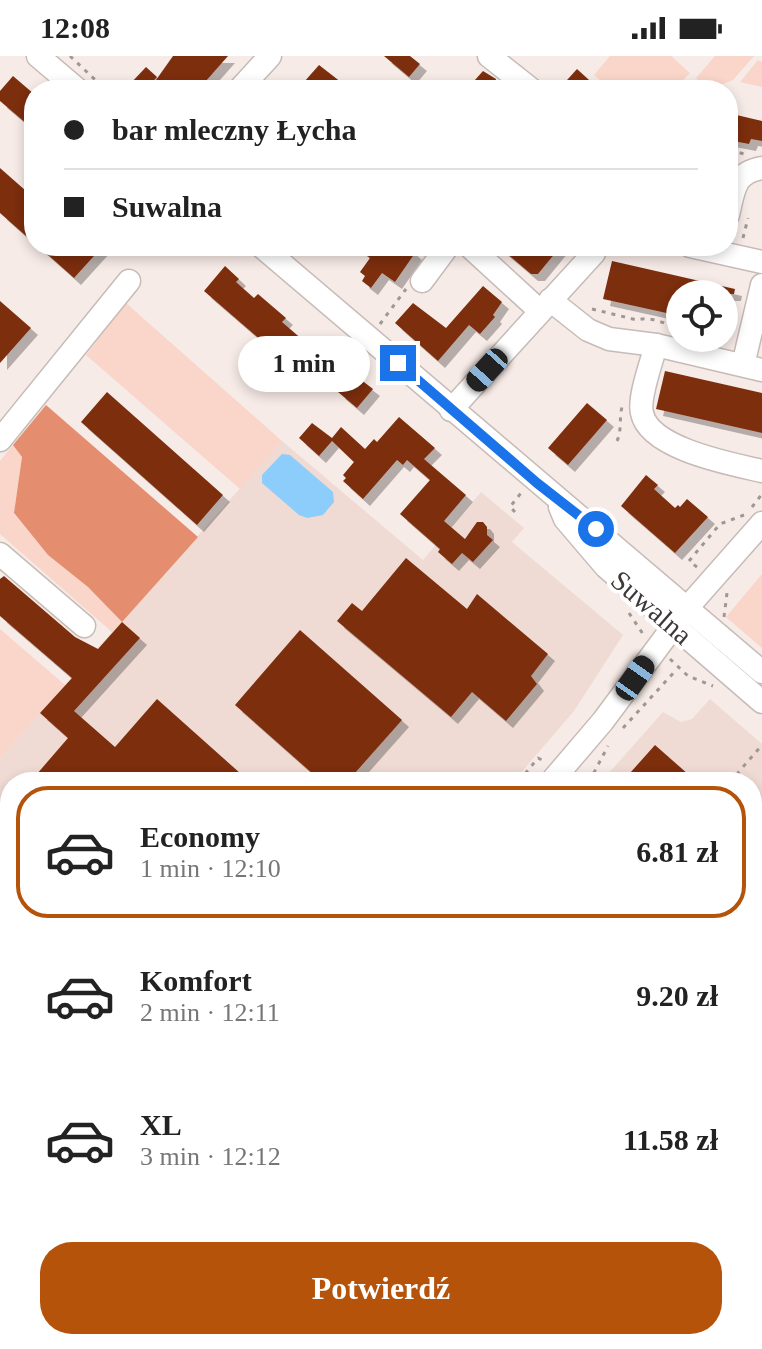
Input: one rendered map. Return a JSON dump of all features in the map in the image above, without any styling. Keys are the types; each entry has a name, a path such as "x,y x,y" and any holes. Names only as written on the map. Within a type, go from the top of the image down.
{"street":[{"path":"38,56 66,80"},
{"path":"248,80 270,56"},
{"path":"489,56 519,80"},
{"path":"738,179 749,170 762,168"},
{"path":"738,252 762,262"},
{"name":"Suwalna","path":"273,256 451,410 573,510 762,702"},
{"path":"422,281 441,256"},
{"path":"482,256 545,306 599,335 752,367 762,285"},
{"path":"451,410 591,256"},
{"path":"0,440 129,281"},
{"path":"656,345 641,407 645,422 692,454 762,471"},
{"path":"565,772 681,617 762,523"},
{"path":"0,554 84,626"},
{"name":"Suwalna","path":"681,617 762,672"}],"path":[{"path":"70,56 95,80"},
{"path":"377,327 408,286 422,281"},
{"path":"582,306 637,320 643,318 666,323"},
{"path":"515,512 510,507 512,500 524,490"},
{"path":"704,572 689,561 720,524 745,515 762,494"},
{"path":"723,629 727,593"},
{"path":"627,610 649,641"},
{"path":"668,653 677,669 724,692"},
{"path":"594,772 608,746 677,669"},
{"path":"739,772 762,745"}],"shaded area":[{"path":"610,56 671,56 690,73 683,80 600,80 594,75"},
{"path":"715,56 754,56 733,80 696,78"},
{"path":"758,60 762,62 762,87 740,82"},
{"path":"126,303 282,441 240,489 86,355"},
{"path":"46,405 198,537 122,622 88,587 48,555 14,513 22,457 13,445"},
{"path":"282,441 423,560 481,492 524,528 512,542 623,635 574,711 522,772 0,772 0,758"},
{"path":"13,445 22,457 14,514 48,555 88,587 122,622 112,632 0,534 0,461"},
{"path":"762,574 762,648 726,617"},
{"path":"0,629 65,685 0,758"},
{"path":"710,699 762,744 762,772 610,772 663,712 681,722 692,719"}],"water":[{"path":"282,454 290,455 333,492 334,502 323,515 307,518 299,515 262,483 262,475"}],"building":[{"path":"173,56 228,56 207,80 156,80"},
{"path":"384,56 410,56 420,64 409,77"},
{"path":"319,65 338,80 306,80"},
{"path":"146,67 157,77 154,80 134,80"},
{"path":"577,69 589,80 567,80"},
{"path":"483,71 496,79 496,80 475,80"},
{"path":"13,76 24,85 24,121 0,101 0,91"},
{"path":"738,115 762,121 762,141 751,139 749,144 738,142"},
{"path":"0,168 24,189 24,234 0,213"},
{"path":"49,256 94,256 74,278"},
{"path":"368,256 413,256 395,282 382,273 371,288 362,281 365,276 360,272 370,258"},
{"path":"510,256 553,256 538,274 531,274"},
{"path":"612,261 695,280 666,280 666,313 603,299"},
{"path":"225,266 239,279 236,282 254,298 258,294 286,318 282,322 319,354 301,375 204,291"},
{"path":"483,286 502,302 493,315 495,317 480,334 469,325 438,361 395,323 413,303 446,328"},
{"path":"0,301 31,328 0,363"},
{"path":"665,371 762,393 762,433 656,409"},
{"path":"350,376 373,389 357,408 338,392"},
{"path":"107,392 223,495 197,525 81,422"},
{"path":"587,403 607,420 568,465 548,448"},
{"path":"399,417 435,448 424,459 466,495 444,521 465,539 477,522 483,522 487,527 487,535 493,540 473,562 462,553 452,564 438,552 440,549 400,514 430,480 407,460 403,465 397,460 363,499 343,481 346,478 343,475 354,462 332,441 319,456 299,438 312,423 332,438 341,427 365,449 374,439 377,442"},
{"path":"646,475 658,485 654,489 675,508 687,499 708,517 675,553 621,506"},
{"path":"406,558 467,609 477,594 548,654 531,676 537,684 506,721 472,692 451,717 337,621 352,603 362,611"},
{"path":"4,576 75,637 98,649 122,622 140,638 74,711 115,747 157,699 239,772 39,772 68,738 40,713 72,678 0,616 0,579"},
{"path":"300,630 402,720 356,772 311,772 235,705"},
{"path":"655,745 686,772 631,772"}],"route":[{"path":"398,363 537,483 596,529"}]}
